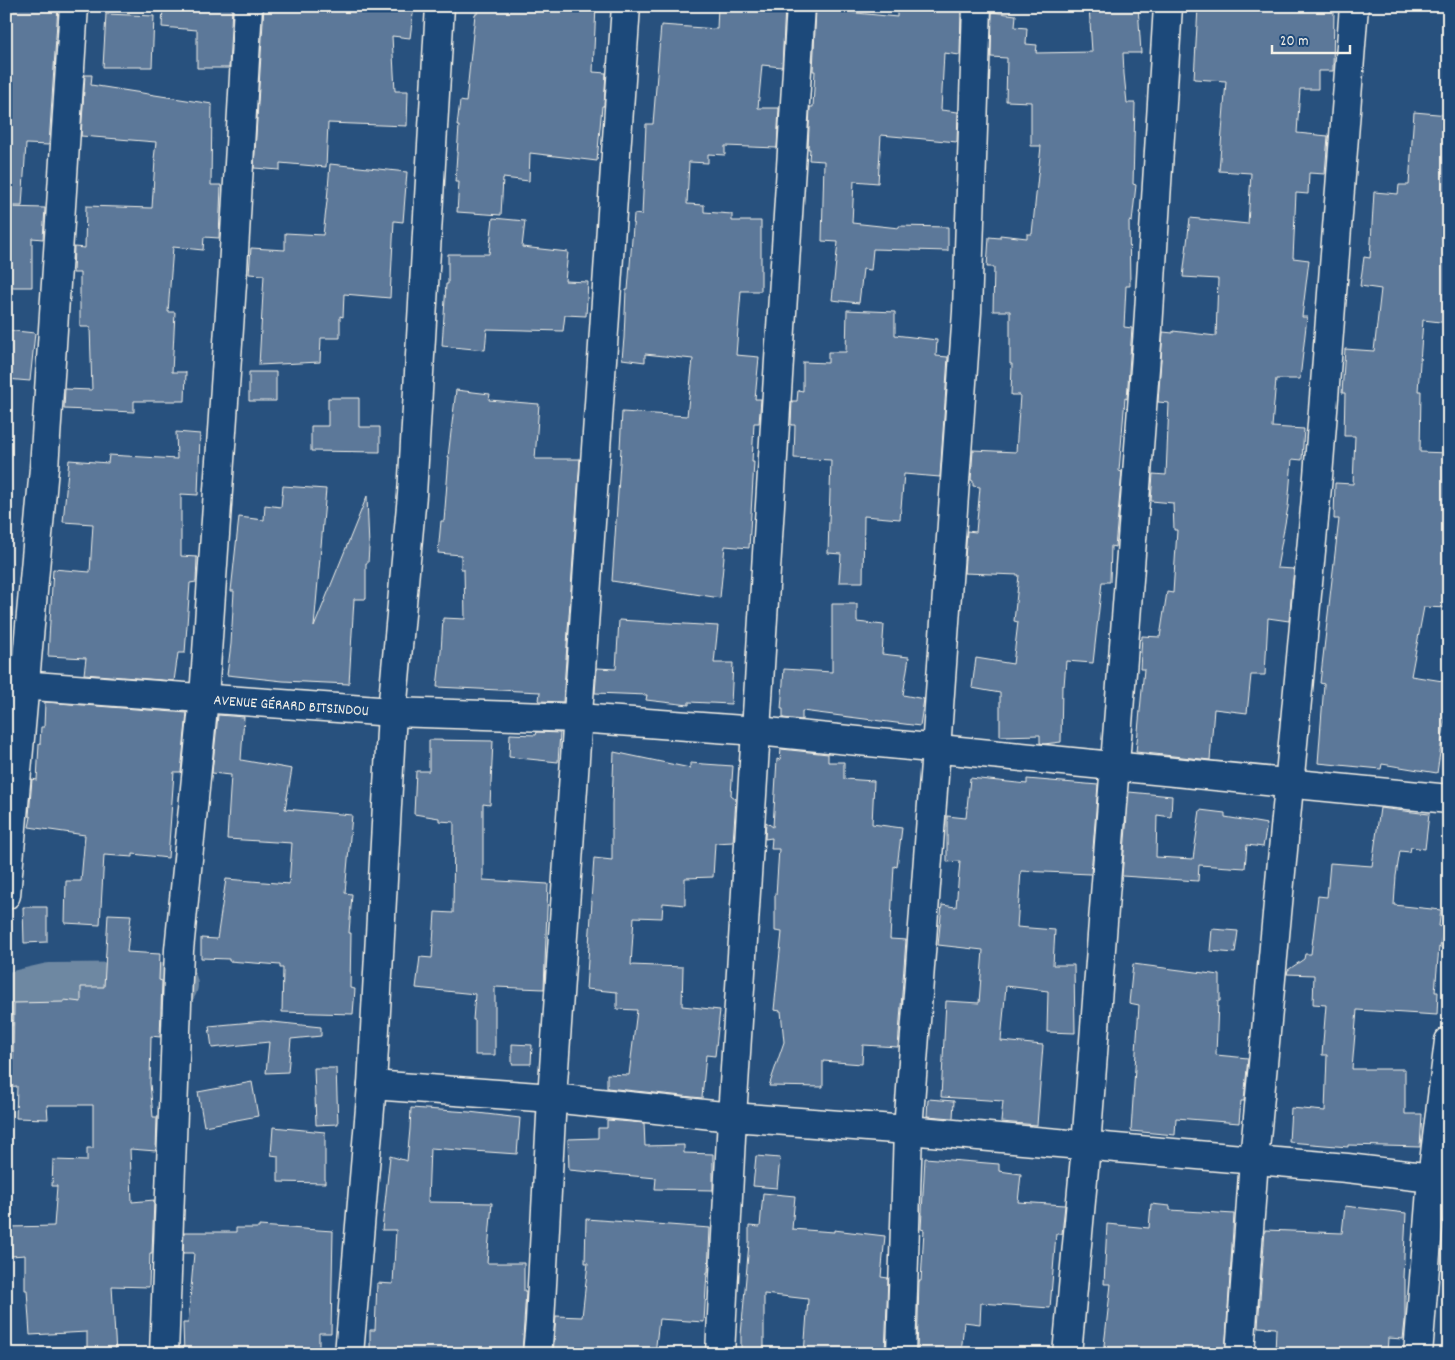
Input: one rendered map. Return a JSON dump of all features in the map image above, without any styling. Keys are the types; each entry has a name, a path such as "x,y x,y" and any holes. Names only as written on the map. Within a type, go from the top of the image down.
{"street":[{"path":"6,895 16,685 44,468 74,6"},
{"path":"164,1354 179,950 204,698 248,6"},
{"path":"349,1354 372,1085 392,712 412,495 440,6"},
{"path":"537,1354 552,1098 626,6"},
{"path":"720,1354 732,1117 801,6"},
{"path":"901,1354 908,1130 967,312 977,6"},
{"path":"1067,1354 1086,1146 1148,329 1168,6"},
{"path":"1240,1354 1254,1160 1318,476 1354,6"},
{"name":"AVENUE GÉRARD BITSINDOU","path":"16,685 392,712 578,718 757,731 1449,799"},
{"path":"1418,1354 1441,1179 1449,1040"},
{"path":"372,1085 552,1098 732,1117 908,1130 1347,1168 1441,1179"}],"building":[{"path":"6,6 58,6 49,145 26,144 22,206 6,206"},
{"path":"163,6 232,6 229,68 197,68 197,30 162,27"},
{"path":"264,6 332,6 332,11 378,13 379,6 414,6 410,38 392,36 395,91 408,91 407,126 328,123 326,167 280,163 280,170 254,168"},
{"path":"478,6 596,6 593,72 606,73 597,161 530,153 529,181 503,178 501,215 457,212 459,182 455,182 459,126 457,126 460,101 466,102 475,14 477,14"},
{"path":"718,6 785,6 782,67 762,65 758,108 779,108 777,148 725,146 725,155 708,154 708,163 689,162 687,204 704,205 704,212 732,214 732,221 761,221 761,291 741,291 736,355 759,357 755,399 761,399 759,423 754,423 752,462 754,462 749,548 725,546 720,598 612,581 622,412 687,416 693,359 645,354 645,362 622,359 626,290 628,290 634,214 642,215 646,124 653,124 661,25 717,29"},
{"path":"897,6 961,6 960,55 944,53 941,110 958,112 957,142 881,135 878,183 854,181 852,223 899,228 899,226 948,227 948,251 873,249 871,270 863,269 859,303 832,300 838,242 822,241 824,161 809,160 810,149 808,149 810,107 813,107 816,9 897,17"},
{"path":"1089,6 1138,6 1141,53 1123,53 1127,103 1135,103 1133,184 1136,185 1132,222 1129,221 1130,286 1126,286 1124,327 1132,328 1119,471 1122,472 1115,547 1111,546 1110,582 1102,582 1093,663 1066,661 1064,686 1062,686 1061,742 1044,744 1040,743 1040,735 1000,736 1000,693 972,688 976,658 1013,664 1018,622 1014,621 1019,575 964,573 967,531 976,532 980,487 973,486 973,481 971,480 973,450 1016,452 1020,395 1011,395 1010,311 993,311 994,267 987,267 989,237 1000,238 1000,235 1027,238 1027,234 1032,234 1041,146 1031,146 1031,102 1006,101 1007,58 991,57 992,12 1016,15 1015,27 1027,28 1026,44 1037,45 1036,53 1092,52"},
{"path":"1198,7 1268,11 1268,9 1334,11 1333,71 1318,71 1318,89 1300,89 1297,133 1328,136 1325,174 1309,173 1308,194 1296,193 1293,258 1309,260 1302,317 1307,317 1300,379 1276,379 1272,427 1304,429 1302,460 1292,459 1288,507 1277,568 1294,569 1289,621 1268,618 1265,675 1251,675 1247,713 1214,709 1210,760 1136,752 1144,669 1140,669 1142,636 1160,637 1167,592 1173,593 1177,530 1174,530 1173,503 1151,501 1153,474 1166,475 1169,403 1158,402 1163,332 1173,333 1173,331 1216,336 1218,279 1183,277 1190,218 1248,224 1251,173 1219,171 1226,81 1194,79"},
{"path":"106,14 154,16 152,67 103,67"},
{"path":"85,75 92,75 91,85 212,104 211,185 221,185 219,238 204,237 203,250 173,247 168,312 175,312 172,372 186,372 185,401 134,401 134,412 64,409 65,389 92,390 90,327 80,327 80,273 73,273 74,247 85,248 86,206 152,208 156,142 81,136"},
{"path":"1414,112 1449,115 1449,323 1423,320 1418,391 1421,391 1420,452 1449,453 1449,608 1424,607 1411,676 1449,682 1437,773 1382,764 1381,769 1318,763 1324,684 1320,683 1339,519 1334,519 1335,483 1353,484 1355,436 1344,436 1345,393 1342,393 1345,349 1374,351 1381,289 1360,286 1364,257 1370,258 1374,192 1398,194 1399,185 1409,185"},
{"path":"330,164 407,172 403,222 394,221 390,298 344,294 343,317 340,316 340,338 321,338 320,362 259,365 264,275 249,274 251,248 285,250 285,233 323,235"},
{"path":"6,207 45,208 43,239 32,238 32,287 6,287"},
{"path":"493,218 525,221 522,247 568,252 565,281 588,282 586,316 565,315 563,331 487,329 485,350 442,346 446,284 448,284 448,254 489,254"},
{"path":"847,310 895,312 895,335 937,340 936,356 948,357 940,477 904,474 900,519 864,516 863,582 839,582 841,554 828,553 831,460 794,458 795,425 791,425 792,401 797,401 798,390 803,391 803,362 828,363 828,352 846,352"},
{"path":"6,330 35,333 30,381 6,379"},
{"path":"249,372 276,372 276,401 249,401"},
{"path":"456,390 490,394 489,400 539,404 535,459 580,459 563,702 539,701 540,692 437,687 443,618 465,619 464,569 461,569 461,555 438,553 441,521 444,521 448,457"},
{"path":"328,398 359,398 359,427 380,427 380,452 311,451 311,426 328,426"},
{"path":"176,432 200,434 198,495 181,494 181,556 197,557 196,582 190,583 185,653 178,653 174,681 84,674 86,658 48,656 53,569 90,572 93,524 63,522 69,460 108,463 109,455 177,459"},
{"path":"283,486 326,489 314,627 367,496 369,547 368,563 366,563 366,599 354,599 349,684 283,681 227,675 234,591 231,591 239,517 264,520 265,505 281,507"},
{"path":"832,604 857,604 857,622 884,625 882,654 909,657 903,695 924,699 920,726 802,711 802,720 783,718 783,709 781,709 784,669 832,672"},
{"path":"619,620 718,626 714,663 733,663 731,704 689,702 689,705 646,700 647,695 595,693 597,668 616,669"},
{"path":"45,702 187,713 181,772 174,772 168,858 133,854 133,857 104,855 100,925 65,923 66,881 81,881 85,835 29,827 32,779 37,780 39,744 41,727 44,727"},
{"path":"218,715 244,717 241,760 292,769 285,809 352,815 345,893 352,894 349,933 351,933 350,988 355,989 353,1014 282,1012 283,968 280,968 280,965 201,958 201,938 217,939 226,879 289,884 292,843 227,839 231,775 212,773"},
{"path":"537,732 560,733 558,762 509,757 510,734 536,735"},
{"path":"429,740 493,741 490,805 483,804 483,880 548,884 544,989 495,987 495,1055 475,1055 475,1020 473,1020 475,994 416,988 420,957 432,958 435,912 453,913 454,822 439,821 439,818 414,814 416,771 429,771"},
{"path":"781,749 828,754 828,762 844,762 844,779 874,781 872,824 902,828 897,867 894,866 890,939 906,940 898,1047 863,1045 862,1064 823,1061 823,1087 769,1086 784,1042 781,1011 774,1010 782,932 775,931 775,895 779,849 771,849 772,838 765,839 766,822 773,827 777,759 780,760"},
{"path":"614,752 690,768 690,763 733,766 731,795 736,799 733,842 715,843 713,877 685,878 685,905 663,903 662,918 634,917 631,965 683,967 682,1006 720,1010 715,1056 706,1055 702,1098 607,1088 607,1074 629,1075 637,1010 617,1009 617,992 586,989 594,858 612,860"},
{"path":"970,778 1027,784 1027,779 1098,785 1091,874 1021,871 1017,927 1055,930 1053,965 1074,965 1075,1033 1047,1032 1048,991 1006,986 1001,1041 1043,1045 1037,1125 1001,1122 1003,1101 941,1097 946,1001 979,1003 983,950 938,945 942,905 956,907 960,861 947,862 947,816 966,818"},
{"path":"1129,792 1172,796 1171,817 1157,815 1156,857 1193,859 1200,810 1225,813 1225,817 1267,824 1263,847 1247,845 1245,868 1199,865 1198,881 1122,876"},
{"path":"1380,808 1429,814 1425,849 1411,847 1410,852 1400,851 1394,905 1441,910 1439,926 1443,927 1439,947 1435,992 1438,992 1437,1015 1357,1010 1352,1069 1405,1069 1405,1114 1422,1114 1420,1147 1348,1145 1348,1147 1289,1142 1291,1108 1325,1111 1327,1055 1322,1055 1326,1005 1313,1004 1314,975 1287,974 1288,970 1304,959 1305,954 1311,954 1318,896 1327,897 1330,863 1372,866"},
{"path":"23,907 47,907 47,942 24,943"},
{"path":"108,914 131,915 127,952 160,954 159,980 162,981 160,1037 151,1036 150,1083 153,1117 157,1117 156,1151 130,1149 132,1202 154,1200 152,1253 150,1253 149,1287 112,1286 116,1354 87,1354 87,1332 30,1335 27,1290 25,1290 25,1255 11,1256 10,1227 54,1226 57,1186 52,1186 53,1160 87,1161 87,1148 93,1148 93,1105 47,1105 48,1119 16,1118 17,1086 6,1087 6,1061 13,1061 14,1003 64,1002 64,1000 81,1002 81,987 104,987"},
{"path":"1212,929 1238,931 1235,953 1210,951"},
{"path":"1133,964 1220,975 1216,1055 1248,1058 1244,1101 1241,1101 1239,1123 1176,1118 1175,1135 1131,1131 1139,1005 1129,1003"},
{"path":"263,1021 321,1027 321,1036 291,1039 288,1072 266,1073 269,1042 212,1048 209,1026"},
{"path":"512,1044 532,1045 531,1064 512,1064"},
{"path":"314,1068 336,1068 338,1124 316,1125"},
{"path":"252,1082 258,1116 204,1126 198,1092"},
{"path":"928,1099 954,1101 953,1118 927,1116"},
{"path":"411,1108 520,1118 517,1154 430,1148 428,1202 492,1203 487,1263 524,1263 524,1291 526,1291 522,1354 370,1354 370,1330 375,1330 377,1283 393,1284 396,1230 382,1230 390,1156 407,1161"},
{"path":"607,1120 644,1123 645,1146 684,1145 684,1153 713,1154 713,1190 655,1189 656,1178 569,1170 568,1139 598,1138 598,1128 607,1128"},
{"path":"273,1127 325,1132 325,1183 278,1182 278,1156 271,1155"},
{"path":"756,1156 780,1158 777,1188 753,1186"},
{"path":"925,1158 999,1164 999,1171 1021,1174 1018,1202 1065,1205 1062,1234 1056,1234 1050,1308 981,1303 980,1324 964,1322 961,1354 917,1354 919,1281 921,1281 924,1230 921,1229"},
{"path":"763,1193 795,1196 792,1229 834,1232 834,1230 885,1236 881,1277 888,1278 885,1354 804,1354 808,1299 764,1294 764,1354 741,1354 749,1226 760,1227"},
{"path":"1151,1204 1170,1206 1170,1210 1234,1214 1225,1354 1103,1354 1111,1284 1104,1284 1107,1224 1149,1228"},
{"path":"1345,1206 1406,1213 1403,1278 1405,1279 1405,1321 1403,1339 1388,1338 1387,1354 1275,1354 1276,1328 1258,1327 1265,1230 1342,1233"},
{"path":"586,1219 710,1228 704,1322 659,1319 655,1354 553,1354 556,1316 582,1317 588,1263 585,1263"},
{"path":"259,1226 333,1231 331,1333 319,1333 319,1351 282,1350 282,1354 184,1354 183,1323 188,1323 194,1253 183,1253 184,1232 236,1232 236,1228 259,1228"}],"waterway":[{"path":"6,1004 15,994 50,986 175,985"}]}
